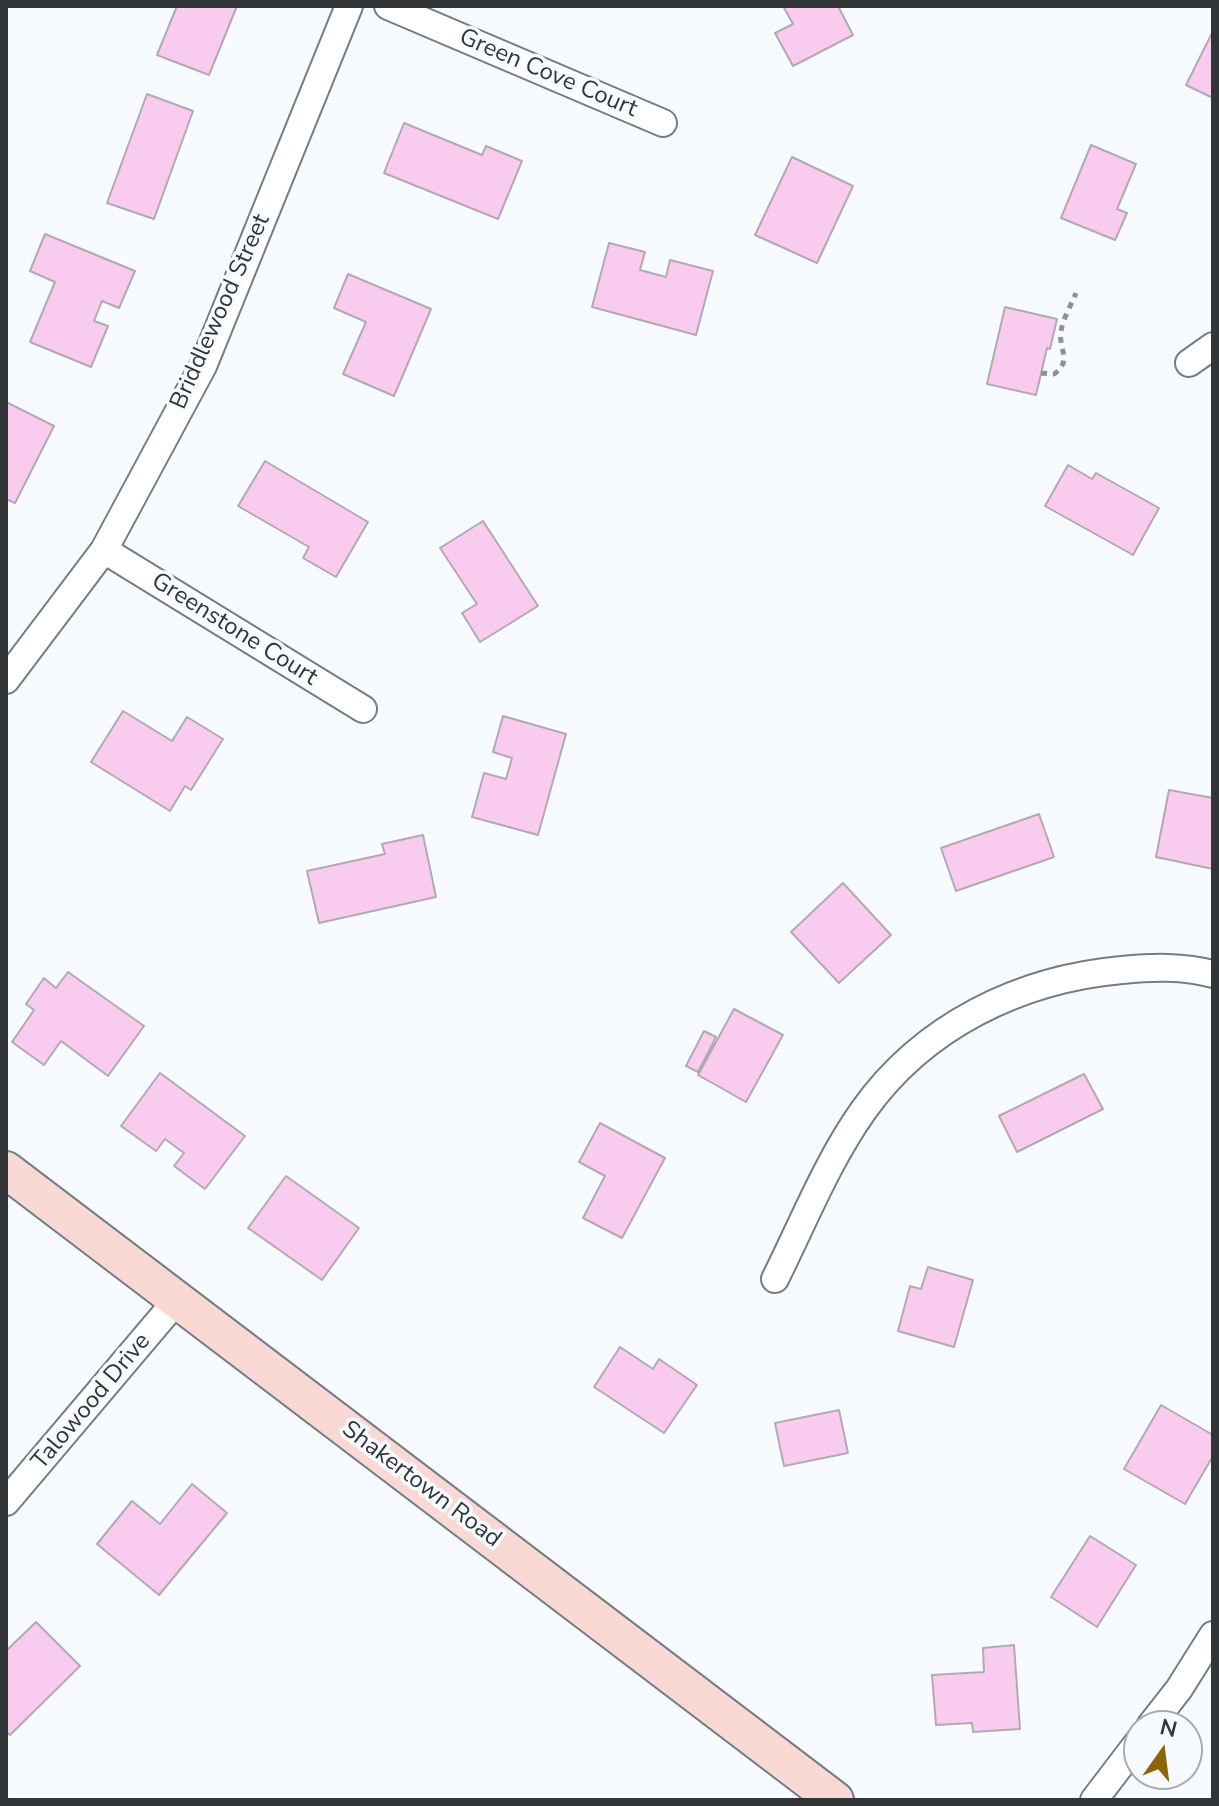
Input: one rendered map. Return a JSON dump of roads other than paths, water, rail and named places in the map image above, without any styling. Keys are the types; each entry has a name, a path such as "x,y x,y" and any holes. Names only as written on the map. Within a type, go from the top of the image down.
{"street":[{"name":"Briddlewood Street","path":"6,680 104,550 203,366 349,6"},
{"name":"Green Cove Court","path":"388,6 663,123"},
{"path":"1189,363 1213,346"},
{"name":"Greenstone Court","path":"104,550 363,709"},
{"path":"775,1279 841,1145 864,1109 909,1059 950,1027 992,1003 1037,985 1084,973 1161,966 1213,974"},
{"name":"Shakertown Road","path":"6,1170 835,1800"},
{"name":"Talowood Drive","path":"6,1502 177,1300"},
{"path":"1163,1710 1213,1635"},
{"path":"1094,1800 1123,1762"}]}
